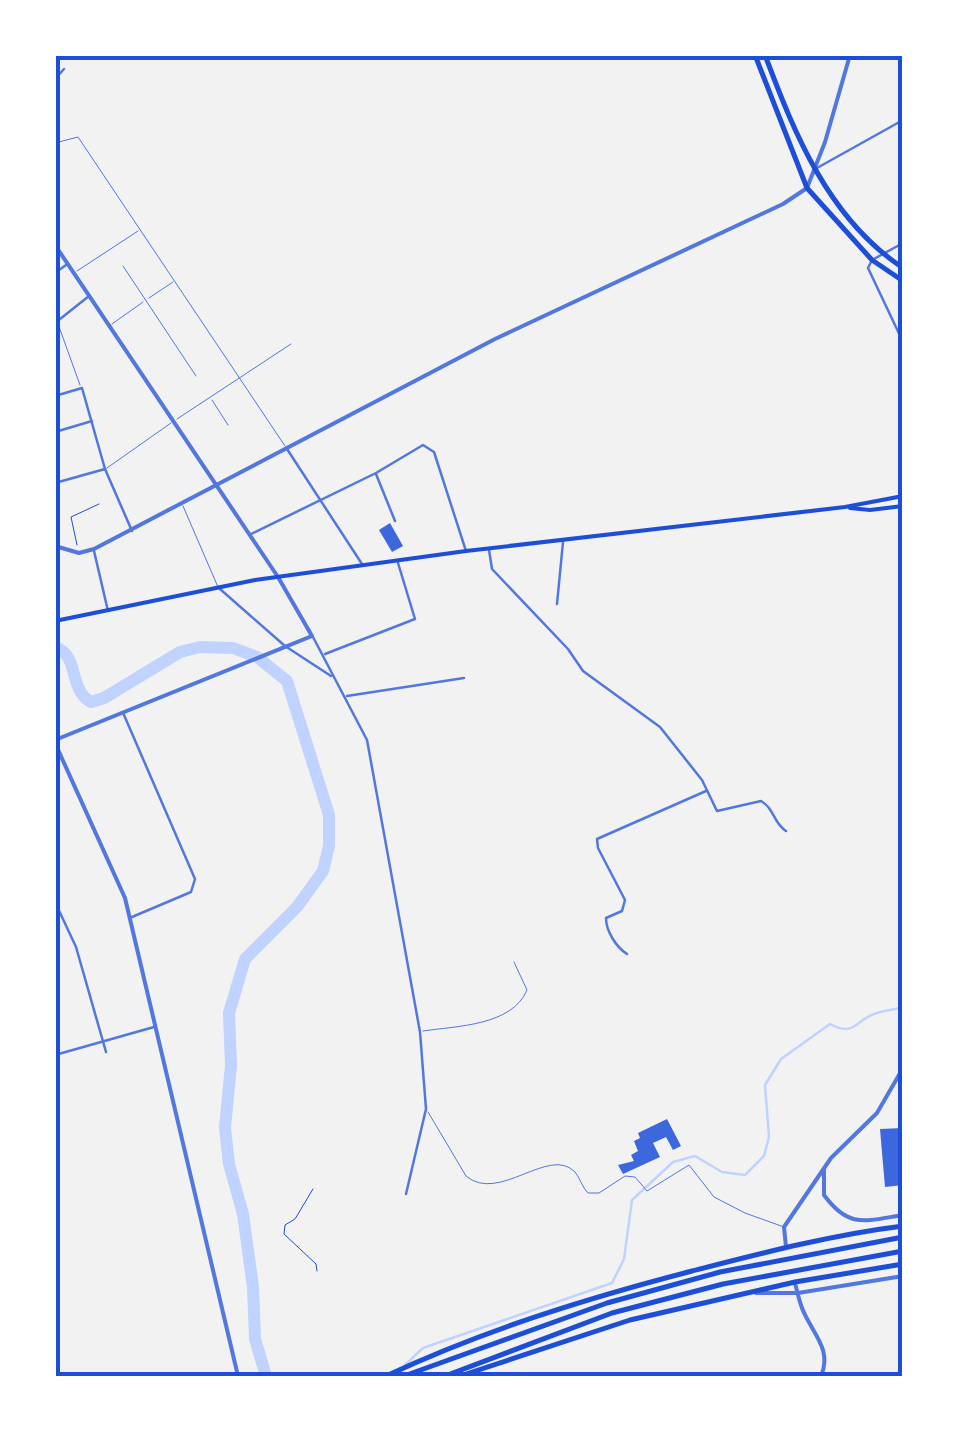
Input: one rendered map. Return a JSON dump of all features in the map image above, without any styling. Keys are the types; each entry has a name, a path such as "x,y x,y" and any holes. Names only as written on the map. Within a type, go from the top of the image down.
{"main road":[{"path":"754,55 807,188 872,260 903,281"},
{"path":"765,55 792,127 814,170 846,216 882,254 903,268"},
{"path":"55,621 278,578 489,548 845,507 903,496"},
{"path":"845,507 870,510 903,506"},
{"path":"386,1376 603,1294 786,1246 903,1226"},
{"path":"404,1376 606,1303 720,1272 903,1238"},
{"path":"445,1376 612,1313 723,1284 903,1251"},
{"path":"460,1376 630,1320 794,1282 903,1264"}],"street":[{"path":"55,546 78,553 94,549 495,339 783,204 807,188 850,55"},
{"path":"55,79 64,69"},
{"path":"814,170 903,120"},
{"path":"903,243 872,260 868,268 903,342"},
{"path":"55,244 278,578 367,740 420,1032 426,1109 406,1194"},
{"path":"55,274 68,264"},
{"path":"56,322 90,296"},
{"path":"55,396 82,388 105,470 132,531"},
{"path":"55,432 92,421"},
{"path":"250,534 376,473 423,445 434,452 466,551"},
{"path":"286,448 364,566"},
{"path":"55,483 105,470"},
{"path":"376,473 395,522"},
{"path":"557,604 563,540"},
{"path":"489,548 492,569 568,649 583,671 660,727 688,759 720,811 762,801 786,831"},
{"path":"94,549 108,612"},
{"path":"325,654 415,619 397,562"},
{"path":"219,588 285,646 335,679"},
{"path":"238,1376 126,898 57,756 55,741 312,636"},
{"path":"346,696 464,678"},
{"path":"123,711 196,879 191,892 130,918"},
{"path":"627,954 606,924 606,918 622,911 625,900 597,839 708,790"},
{"path":"55,902 76,946 106,1052"},
{"path":"55,1055 156,1026"},
{"path":"786,1246 784,1227 824,1166 877,1113 903,1068"},
{"path":"824,1166 824,1195 841,1216 858,1222 903,1216"},
{"path":"746,1293 798,1292 903,1276"},
{"path":"794,1282 802,1310 824,1347 826,1358 821,1376"}],"lane":[{"path":"55,143 78,136 286,448"},
{"path":"74,273 139,231"},
{"path":"123,266 196,376"},
{"path":"110,326 175,280"},
{"path":"56,322 82,388"},
{"path":"105,470 291,344"},
{"path":"211,397 228,425"},
{"path":"182,502 219,588"},
{"path":"420,1032 494,1019 522,1000 527,990 514,962"},
{"path":"426,1109 466,1176 474,1182 495,1184 556,1164 575,1172 588,1193 599,1193 624,1176 635,1178 647,1191 689,1165 714,1197 745,1214 784,1227"}],"path":[{"path":"78,553 72,517 99,504"},
{"path":"313,1189 295,1219 285,1225 284,1234 316,1264 317,1271"}],"building":[{"path":"390,523 403,546 392,552 379,530"},
{"path":"667,1119 681,1146 673,1150 666,1137 653,1143 660,1157 623,1174 618,1165 634,1161 631,1155 638,1151 634,1141 640,1138 638,1133"},
{"path":"903,1128 903,1185 885,1187 880,1129"}],"waterway":[{"path":"55,647 68,657 79,689 91,702 180,652 200,647 233,648 257,657 287,681 329,815 329,846 323,871 297,907 245,959 229,1013 231,1065 225,1128 229,1164 243,1214 255,1339 266,1376"},
{"path":"405,1365 423,1348 612,1283 624,1259 632,1200 673,1162 695,1156 722,1172 745,1175 764,1156 769,1137 765,1085 781,1059 830,1024 850,1028 880,1012 903,1007"}]}
